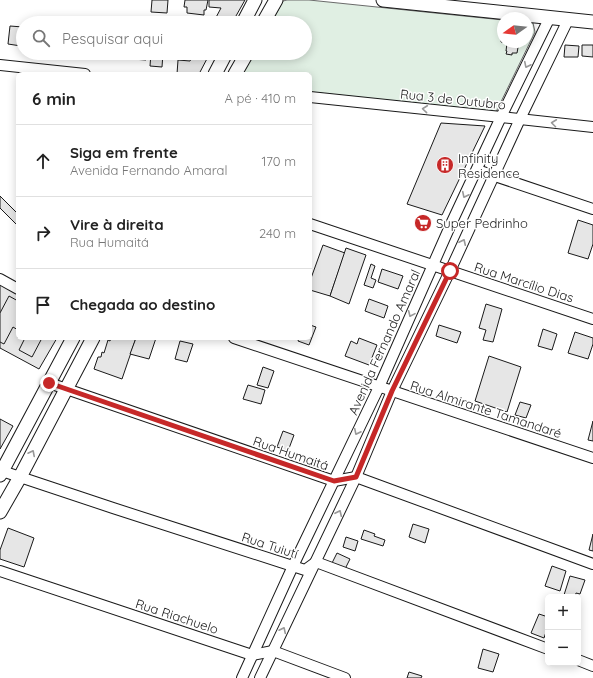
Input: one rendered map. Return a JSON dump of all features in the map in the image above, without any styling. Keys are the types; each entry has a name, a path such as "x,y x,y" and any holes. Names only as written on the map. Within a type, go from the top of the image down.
{"main road":[{"path":"247,16 255,0"},
{"path":"268,16 276,0"},
{"path":"383,0 593,22"},
{"path":"216,72 222,60"},
{"path":"236,72 243,60"},
{"path":"1,473 72,340"},
{"path":"0,512 92,340"}],"street":[{"name":"Avenida Fernando Amaral","path":"242,678 379,387 451,224 550,17"},
{"path":"260,678 356,477 392,391 568,20"},
{"path":"0,64 68,72"},
{"name":"Rua 3 de Outubro","path":"312,97 593,127"},
{"path":"477,170 593,209"},
{"path":"451,224 472,222"},
{"name":"Rua Marcílio Dias","path":"312,225 593,319"},
{"path":"0,279 16,288"},
{"name":"Rua Almirante Tamandaré","path":"240,340 593,458"},
{"name":"Rua Humaitá","path":"49,383 334,481 356,477"},
{"name":"Rua Tuiutí","path":"1,473 20,477 305,570 316,562 545,648"},
{"path":"356,477 593,564"},
{"name":"Rua Riachuelo","path":"0,571 252,655 272,651"},
{"path":"272,651 345,678"},
{"path":"581,661 593,666"}],"green space":[{"path":"309,0 497,19 497,48 527,48 496,112 312,92 312,72 243,72 250,60 312,60 312,16 275,16 283,1"},
{"path":"533,23 535,32 533,36"}],"building":[{"path":"152,0 168,0 167,13 151,12"},
{"path":"185,0 208,0 206,10 204,10 204,15 187,13 187,7 184,7"},
{"path":"209,0 245,0 236,16 217,16 221,8 209,7"},
{"path":"10,26 16,26 16,45 8,44"},
{"path":"565,45 579,46 578,57 564,57"},
{"path":"582,45 593,45 593,57 582,56"},
{"path":"506,48 518,48 517,53 512,53 512,55 506,54"},
{"path":"150,60 162,60 162,67 150,66"},
{"path":"178,60 206,60 200,72 177,72"},
{"name":"Infinity Residence","path":"441,123 485,126 442,215 407,204"},
{"path":"0,196 16,212 16,224 0,208"},
{"path":"578,220 593,225 593,244 588,259 568,253"},
{"path":"323,245 345,253 330,296 312,291 312,275"},
{"path":"346,248 366,255 349,304 330,296"},
{"path":"371,264 375,266 371,278 376,280 373,288 364,285"},
{"path":"382,269 403,276 398,289 378,282"},
{"path":"0,284 16,293 16,340 56,340 39,369 0,348"},
{"path":"9,296 16,300 16,329 13,327 4,344 0,342 0,313"},
{"path":"369,299 388,306 384,318 365,311"},
{"path":"486,304 502,309 493,342 483,340 486,330 479,328"},
{"path":"439,325 461,332 457,343 436,336"},
{"path":"312,326 316,327 312,337"},
{"path":"543,329 557,334 552,350 538,346"},
{"path":"575,332 593,338 593,344 588,359 568,353"},
{"path":"359,338 377,345 369,365 345,356 351,341 357,344"},
{"path":"24,340 41,340 32,357 19,350"},
{"path":"108,340 135,340 122,379 94,369 98,357 101,357 102,352 104,353"},
{"path":"135,340 155,340 149,359 130,354"},
{"path":"298,340 311,340 309,345"},
{"path":"180,341 193,344 187,362 175,359"},
{"path":"489,356 521,367 507,412 475,401"},
{"path":"263,367 274,371 268,388 257,385"},
{"path":"248,385 265,390 261,404 243,399"},
{"path":"520,402 531,405 526,418 515,415"},
{"path":"0,419 13,426 0,449"},
{"path":"593,421 593,441 588,440"},
{"path":"283,431 294,435 288,451 277,447"},
{"path":"413,524 429,529 425,543 409,537"},
{"path":"8,528 34,538 24,567 0,559 0,550"},
{"path":"364,530 385,540 383,546 361,539"},
{"path":"593,534 593,551 589,550"},
{"path":"346,537 358,541 355,551 343,547"},
{"path":"337,553 350,559 345,569 332,563"},
{"path":"552,566 566,571 560,591 545,586"},
{"path":"570,576 585,580 580,594 564,594"},
{"path":"539,614 545,616 544,638 531,633"},
{"path":"483,649 499,654 493,672 478,668"},
{"path":"409,672 422,676 421,678 407,678"}],"place":[{"name":"Infinity Residence","path":"445,165"},
{"name":"Super Pedrinho","path":"423,223"}],"route":[{"path":"49,383 334,481 356,477 392,391 450,271"}]}
